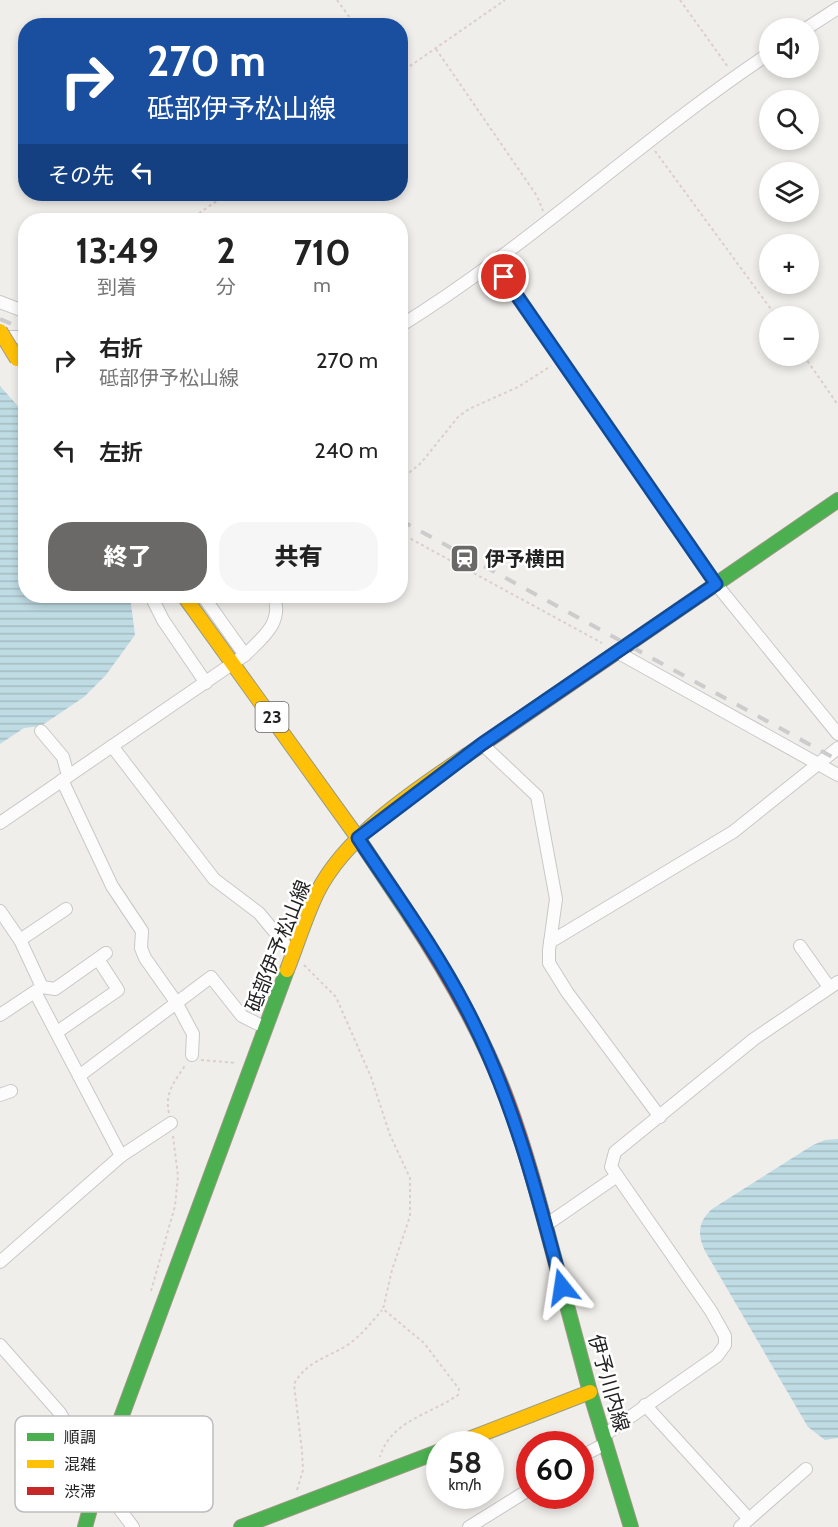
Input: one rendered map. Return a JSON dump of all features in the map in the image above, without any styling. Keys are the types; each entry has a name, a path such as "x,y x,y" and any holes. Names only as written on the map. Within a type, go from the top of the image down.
{"main road":[{"path":"0,331 18,360"},
{"name":"砥部伊予松山線","path":"122,1416 294,954 318,893 329,873 358,838 482,744 838,500"},
{"name":"伊予川内線","path":"190,603 239,659 423,935 466,1009 507,1099 525,1151 590,1392 631,1527"},
{"path":"490,1431 590,1392"},
{"path":"241,1527 426,1456"},
{"name":"砥部伊予松山線","path":"85,1527 89,1512"}],"street":[{"path":"819,20 838,8"},
{"path":"408,320 548,222 734,77 759,61"},
{"path":"493,261 716,584 838,734"},
{"path":"0,302 18,309"},
{"path":"0,337 18,337"},
{"path":"153,603 206,683"},
{"path":"207,603 239,659"},
{"path":"0,823 239,659 274,622 278,609 276,603"},
{"path":"617,652 838,776"},
{"path":"41,731 63,757 65,778 112,886 142,932 141,948 145,958 176,1002 193,1034 192,1055"},
{"path":"482,744 537,796 556,899 549,963 555,975 660,1118"},
{"path":"112,746 214,879 259,913 294,954"},
{"path":"550,942 734,832 838,748"},
{"path":"20,940 66,909"},
{"path":"0,911 20,940 57,1032 121,1156"},
{"path":"594,1447 645,1405 717,1356 725,1345 725,1336 711,1311 611,1167 611,1159 615,1152 660,1118 754,1039 834,985 800,946"},
{"path":"0,1015 39,990 55,989 102,956 118,990 57,1032"},
{"path":"80,1076 211,977 242,1016 266,1028"},
{"path":"0,1262 121,1156 171,1123"},
{"path":"546,1225 617,1176"},
{"path":"0,1345 62,1416"},
{"path":"645,1405 745,1523 806,1469"},
{"path":"469,1527 516,1498"},
{"path":"122,1512 133,1527"}],"path":[{"path":"337,0 350,18"},
{"path":"408,68 505,0"},
{"path":"680,0 734,77"},
{"path":"436,49 537,196 548,222"},
{"path":"649,144 769,306"},
{"path":"199,213 217,201"},
{"path":"408,473 421,462 458,417 469,409 518,387 561,360"},
{"path":"811,366 838,405"},
{"path":"408,537 617,652"},
{"path":"294,954 336,996 371,1077 390,1135 410,1178 410,1216 392,1270 383,1309 355,1339 316,1360 299,1374 294,1384 303,1470 297,1485 300,1504"},
{"path":"150,1292 175,1206 178,1176 166,1102 168,1092 192,1055 212,1062 252,1065"},
{"path":"383,1309 431,1350 459,1389 458,1395 444,1404 398,1428 381,1453 383,1473"}],"water":[{"path":"0,386 18,406 18,603 131,603 135,635 106,675 84,697 41,726 24,728 0,744"},
{"path":"838,1139 838,1438 825,1440 808,1427 705,1251 700,1228 712,1209 813,1145 825,1140"}],"railway":[{"path":"0,319 18,327"},
{"path":"408,524 838,760"}],"traffic: fast":[{"path":"703,593 838,500"},
{"path":"122,1416 287,970"},
{"path":"557,1268 590,1392 631,1527"},
{"path":"241,1527 426,1456"},
{"path":"85,1527 89,1512"}],"traffic: slow":[{"path":"0,331 17,359"},
{"path":"189,603 358,838 410,916"},
{"path":"287,970 317,893 329,872 345,852 404,799 467,755"},
{"path":"490,1431 590,1392"}],"traffic: jam":[{"path":"467,755 703,593"},
{"path":"410,916 438,960 488,1053 515,1122 557,1268"}],"place":[{"name":"伊予横田","path":"464,559"}],"route":[{"path":"504,277 716,584 482,744 358,838 408,911 450,979 485,1049 507,1099 525,1151 562,1287"}]}
